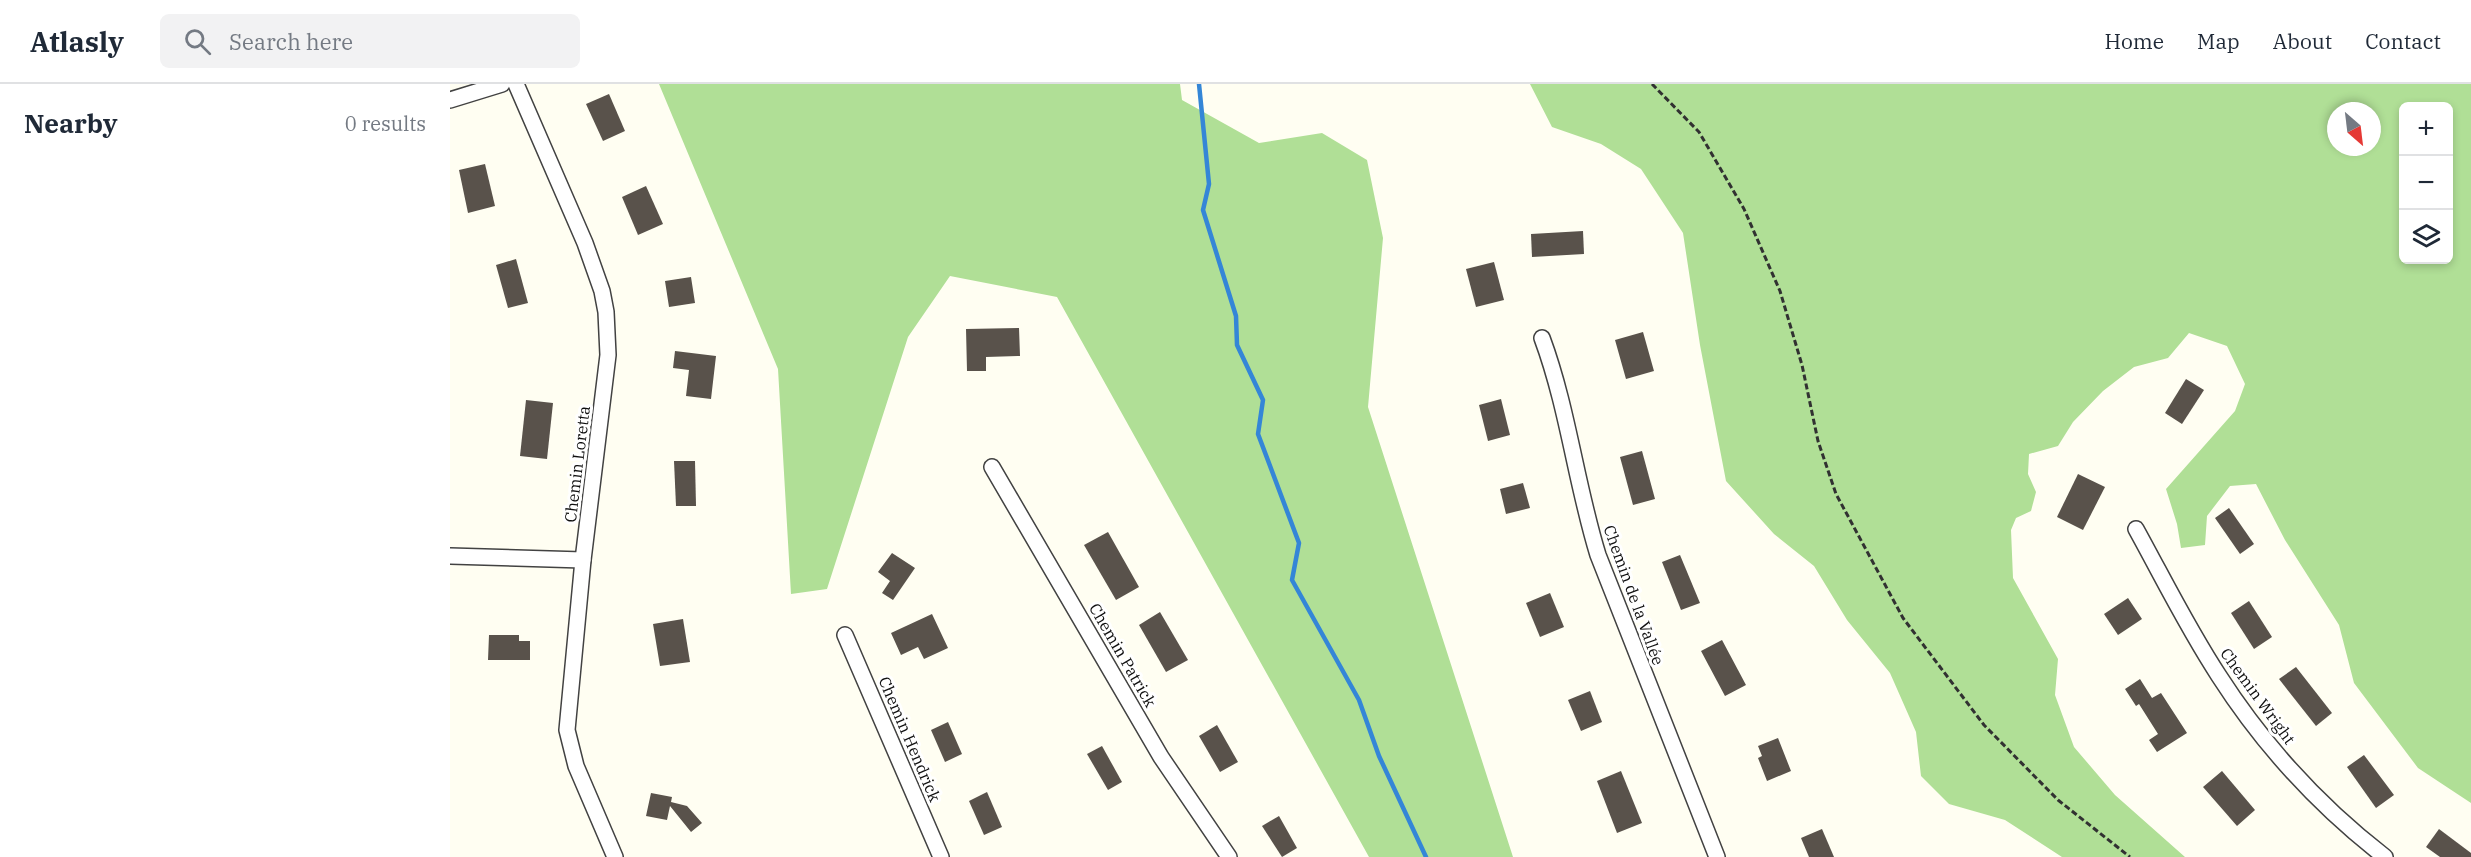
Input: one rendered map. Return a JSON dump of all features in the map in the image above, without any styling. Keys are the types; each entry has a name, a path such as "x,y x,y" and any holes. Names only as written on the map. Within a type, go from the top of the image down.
{"street":[{"path":"450,100 502,84"},
{"name":"Chemin Loretta","path":"516,84 585,243 602,291 606,312 606,371 583,560 567,730 580,776 615,857"},
{"name":"Chemin de la Vallée","path":"1542,338 1556,375 1589,525 1598,555 1716,857"},
{"name":"Chemin Patrick","path":"992,467 1161,757 1229,857"},
{"name":"Chemin Wright","path":"2136,529 2201,648 2260,735 2316,798 2385,857"},
{"path":"450,556 583,560"},
{"name":"Chemin Hendrick","path":"845,634 940,857"}],"path":[{"path":"1652,84 1699,132 1744,209 1780,291 1802,365 1818,441 1836,494 1903,618 1984,725 2058,800 2130,857"}],"green space":[{"path":"659,84 1180,84 1182,100 1259,143 1322,133 1367,160 1383,238 1368,407 1513,857 1369,857 1057,297 950,276 908,337 827,589 791,594 778,369"},
{"path":"1530,84 2471,84 2471,803 2418,768 2354,683 2339,625 2285,540 2256,484 2230,486 2207,516 2205,545 2181,548 2177,524 2166,489 2235,411 2245,384 2227,346 2189,333 2168,358 2134,367 2103,391 2073,422 2058,446 2029,454 2028,474 2036,492 2031,511 2016,518 2011,530 2013,578 2058,659 2055,695 2074,747 2115,795 2185,857 2062,857 2005,820 1949,804 1921,776 1916,732 1890,673 1847,620 1814,566 1774,534 1726,481 1700,345 1683,233 1641,169 1601,144 1552,127"}],"building":[{"path":"609,94 625,131 603,141 586,104"},
{"path":"485,164 495,206 468,213 459,170"},
{"path":"646,186 663,224 638,235 622,197"},
{"path":"1583,231 1584,254 1532,257 1531,234"},
{"path":"516,259 528,303 508,308 496,265"},
{"path":"1494,262 1504,300 1476,307 1466,269"},
{"path":"691,277 695,303 669,307 665,281"},
{"path":"1019,328 1020,356 986,357 986,371 967,371 966,329"},
{"path":"1643,332 1654,371 1626,379 1615,340"},
{"path":"675,351 716,356 711,399 686,396 689,370 673,368"},
{"path":"2186,379 2204,390 2182,424 2165,413"},
{"path":"1501,399 1510,435 1488,441 1479,405"},
{"path":"526,400 553,403 547,459 520,456"},
{"path":"1642,451 1655,499 1633,505 1620,457"},
{"path":"674,461 695,461 696,506 676,506"},
{"path":"2078,474 2105,487 2083,530 2057,517"},
{"path":"1523,483 1530,508 1506,514 1500,489"},
{"path":"2229,508 2254,544 2240,554 2215,518"},
{"path":"1108,532 1139,587 1116,600 1084,545"},
{"path":"892,553 915,568 893,600 882,593 890,581 878,572"},
{"path":"1680,555 1700,603 1681,610 1662,562"},
{"path":"1550,593 1564,627 1540,637 1526,603"},
{"path":"2128,598 2142,619 2118,635 2104,614"},
{"path":"2249,601 2272,637 2254,649 2231,613"},
{"path":"1160,612 1188,660 1166,672 1139,625"},
{"path":"932,614 948,648 924,659 918,647 901,655 891,633"},
{"path":"683,619 690,662 660,666 653,624"},
{"path":"489,635 519,635 519,641 530,641 530,660 488,660"},
{"path":"1722,640 1746,685 1725,696 1701,651"},
{"path":"2296,667 2332,713 2316,726 2279,679"},
{"path":"2140,679 2152,698 2161,693 2187,733 2157,752 2149,740 2158,734 2139,704 2136,706 2125,689"},
{"path":"1590,691 1602,722 1581,731 1568,700"},
{"path":"948,722 962,754 945,762 931,730"},
{"path":"1217,725 1238,762 1220,772 1199,736"},
{"path":"1778,738 1791,771 1767,781 1758,758 1762,756 1758,746"},
{"path":"1102,746 1122,782 1108,790 1087,754"},
{"path":"2364,755 2394,795 2376,808 2347,767"},
{"path":"1621,771 1642,823 1617,833 1597,781"},
{"path":"2222,771 2255,810 2237,826 2203,787"},
{"path":"987,792 1002,827 984,835 969,801"},
{"path":"651,793 672,797 671,802 687,806 702,823 691,832 670,806 667,820 646,816"},
{"path":"1279,816 1297,848 1282,857 1262,826"},
{"path":"1822,829 1834,857 1809,857 1801,838"},
{"path":"2439,829 2471,853 2471,857 2440,857 2426,847"}],"waterway":[{"path":"1199,84 1209,184 1203,210 1236,316 1237,345 1263,400 1258,434 1299,543 1292,580 1359,700 1379,756 1426,857"}]}
